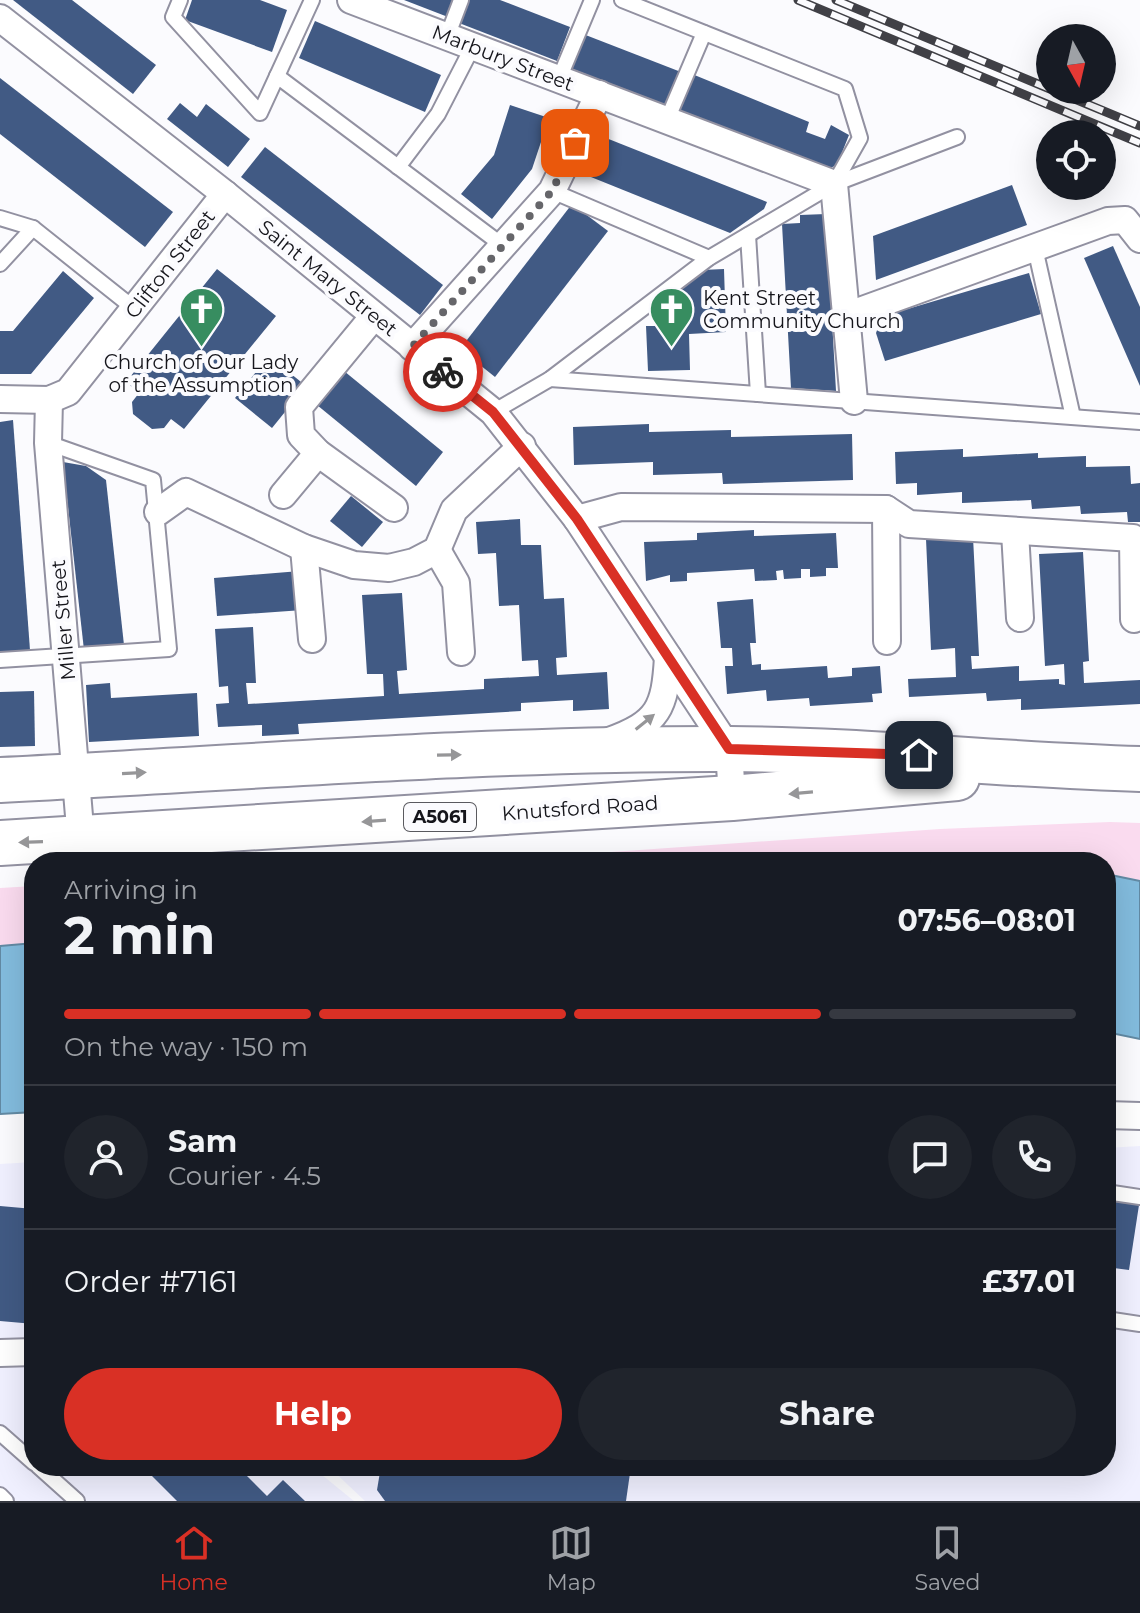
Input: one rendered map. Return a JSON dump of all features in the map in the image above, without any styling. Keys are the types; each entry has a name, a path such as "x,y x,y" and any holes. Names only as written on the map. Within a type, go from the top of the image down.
{"highway":[{"name":"Knutsford Road","path":"0,780 434,756 729,749 891,753 1063,767 1140,769"},
{"name":"Knutsford Road","path":"0,843 732,798 1063,767"}],"street":[{"name":"Marbury Street","path":"351,0 834,184"},
{"name":"Saint Mary Street","path":"0,18 225,194 493,412 577,519 729,749"},
{"path":"412,347 552,191 599,94"},
{"path":"834,184 854,401"},
{"name":"Clifton Street","path":"49,400 68,392 225,194"},
{"path":"846,316 1108,221 1132,229"},
{"path":"374,316 299,407 301,435 318,453 394,508"},
{"path":"0,399 49,400"},
{"name":"Miller Street","path":"49,400 48,443 81,840"},
{"path":"158,512 186,492 304,548 354,565 389,568 414,562 437,550 454,510 522,446"},
{"path":"283,495 318,453"},
{"path":"577,519 621,507 886,509 909,524 1133,538 1137,552 1134,619"},
{"path":"886,509 887,641"},
{"path":"1015,532 1020,618"},
{"path":"304,548 312,639"},
{"path":"437,550 456,583 461,652"},
{"path":"580,752 633,733 655,717 666,695 668,657"},
{"path":"729,749 732,798"},
{"path":"1116,1115 1140,1116"},
{"path":"0,1353 24,1352"}],"lane":[{"path":"180,0 173,17 260,113 312,0"},
{"path":"447,37 461,0"},
{"path":"559,79 592,0"},
{"path":"622,0 845,89 860,138 834,184"},
{"path":"667,120 704,33"},
{"path":"398,167 438,114 473,46"},
{"path":"277,76 502,245"},
{"path":"493,412 550,379 709,258 834,184 957,137"},
{"path":"552,191 709,258"},
{"path":"0,218 33,228 136,310"},
{"path":"0,264 33,228"},
{"path":"748,235 758,394"},
{"path":"1035,248 1073,417"},
{"path":"550,379 1140,422"},
{"path":"0,660 169,649 153,480 48,443"},
{"path":"1116,1193 1140,1197"},
{"path":"1116,1320 1140,1324"},
{"path":"0,1433 24,1454"},
{"path":"49,1476 77,1501"},
{"path":"0,1495 6,1501"}],"shaded area":[{"path":"1140,823 1140,881 1116,876 1116,852 610,852 940,829"},
{"path":"24,887 24,944 0,946 0,888"},
{"path":"1140,1146 1140,1501 365,1501 339,1476 1116,1476 1116,1147"},
{"path":"24,1163 24,1476 323,1476 354,1501 14,1501 0,1487 0,1164"}],"water":[{"path":"1116,876 1140,881 1140,1039 1116,1034"},
{"path":"24,944 24,1113 0,1114 0,946"}],"building":[{"path":"13,0 72,0 156,65 133,94"},
{"path":"192,0 260,0 287,10 272,52 185,20"},
{"path":"404,0 454,0 448,17"},
{"path":"468,0 500,0 570,27 557,61 459,23"},
{"path":"315,21 441,75 425,112 299,58"},
{"path":"583,34 681,72 668,106 570,68"},
{"path":"692,74 809,122 806,132 825,139 831,125 849,135 837,165 828,169 679,111"},
{"path":"0,78 173,212 145,247 0,134"},
{"path":"180,103 197,117 206,104 250,139 228,167 167,119"},
{"path":"510,105 549,118 532,169 492,219 461,194 494,155"},
{"path":"596,134 767,202 764,209 730,233 581,173"},
{"path":"265,147 443,285 420,315 241,177"},
{"path":"1012,185 1027,225 876,280 873,236"},
{"path":"572,204 608,231 495,377 460,349"},
{"path":"826,214 836,391 791,388 782,224 800,223 800,215"},
{"path":"1113,246 1140,307 1140,386 1084,258"},
{"name":"Church of Our Lady of the Assumption","path":"217,269 276,316 184,429 171,419 164,428 152,429 133,414 132,402 139,393 126,382"},
{"path":"724,269 726,332 689,334 690,370 648,371 646,326 681,326 679,289 702,270"},
{"path":"63,271 94,298 31,374 0,374 0,331 13,331"},
{"path":"1029,273 1041,314 885,361 876,333 880,322 894,313"},
{"path":"269,356 306,386 272,428 235,398"},
{"path":"344,371 443,452 416,486 317,405"},
{"path":"13,420 30,650 0,653 0,422"},
{"path":"649,424 649,432 731,430 731,437 852,434 853,480 723,484 722,473 653,475 653,462 574,465 573,427"},
{"path":"963,449 963,457 1038,453 1038,458 1086,456 1086,467 1130,466 1131,484 1140,483 1140,522 1128,522 1127,512 1081,514 1080,506 1032,509 1031,500 962,503 962,492 917,495 917,483 896,484 895,452"},
{"path":"63,462 86,466 106,480 124,645 84,650"},
{"path":"351,496 383,522 362,547 330,521"},
{"path":"520,519 521,545 541,545 544,599 564,598 567,657 556,658 557,675 607,672 609,709 573,711 573,700 521,703 521,711 298,724 299,734 262,736 262,725 218,727 216,704 229,703 228,686 219,687 215,629 253,627 256,683 246,683 248,704 384,696 383,674 367,674 362,595 402,593 407,670 397,671 399,694 484,689 484,679 539,676 538,660 522,661 519,605 499,606 496,553 478,554 476,522"},
{"path":"754,530 754,536 836,533 838,568 826,568 826,576 810,577 810,569 801,569 801,578 784,579 783,570 776,571 777,580 755,581 754,569 687,573 687,581 670,582 670,575 646,581 644,542 697,540 697,533"},
{"path":"973,537 979,656 971,656 972,669 1019,666 1019,681 1059,679 1059,684 1065,685 1064,664 1045,666 1039,554 1083,552 1089,661 1083,662 1084,683 1140,680 1140,704 1021,710 1021,699 987,701 986,693 909,697 908,679 956,677 955,648 931,650 926,539"},
{"path":"300,571 303,610 217,616 214,578"},
{"path":"753,599 756,643 750,643 752,665 761,664 761,670 827,666 828,678 852,676 852,668 880,666 882,693 872,694 873,702 810,706 809,698 767,701 766,690 727,694 725,666 733,666 732,648 721,648 717,602"},
{"path":"110,683 111,698 197,693 199,736 89,742 86,685"},
{"path":"34,691 35,746 0,747 0,692"},
{"path":"1116,1202 1139,1205 1129,1270 1116,1268"},
{"path":"0,1206 24,1208 24,1323 0,1321"},
{"path":"152,1476 247,1476 267,1496 283,1480 305,1501 177,1501"},
{"path":"379,1476 630,1476 626,1501 385,1501 377,1490"}],"railway":[{"path":"798,0 1140,143"},
{"path":"836,0 1036,83"},
{"path":"1087,104 1140,126"}],"way so far":[{"path":"443,372 412,347 552,191 575,143"}],"place":[{"name":"Kent Street Community Church","path":"672,348"},
{"name":"Church of Our Lady of the Assumption","path":"201,349"}],"route":[{"path":"443,372 493,412 522,446 577,519 729,749 919,755"}]}
